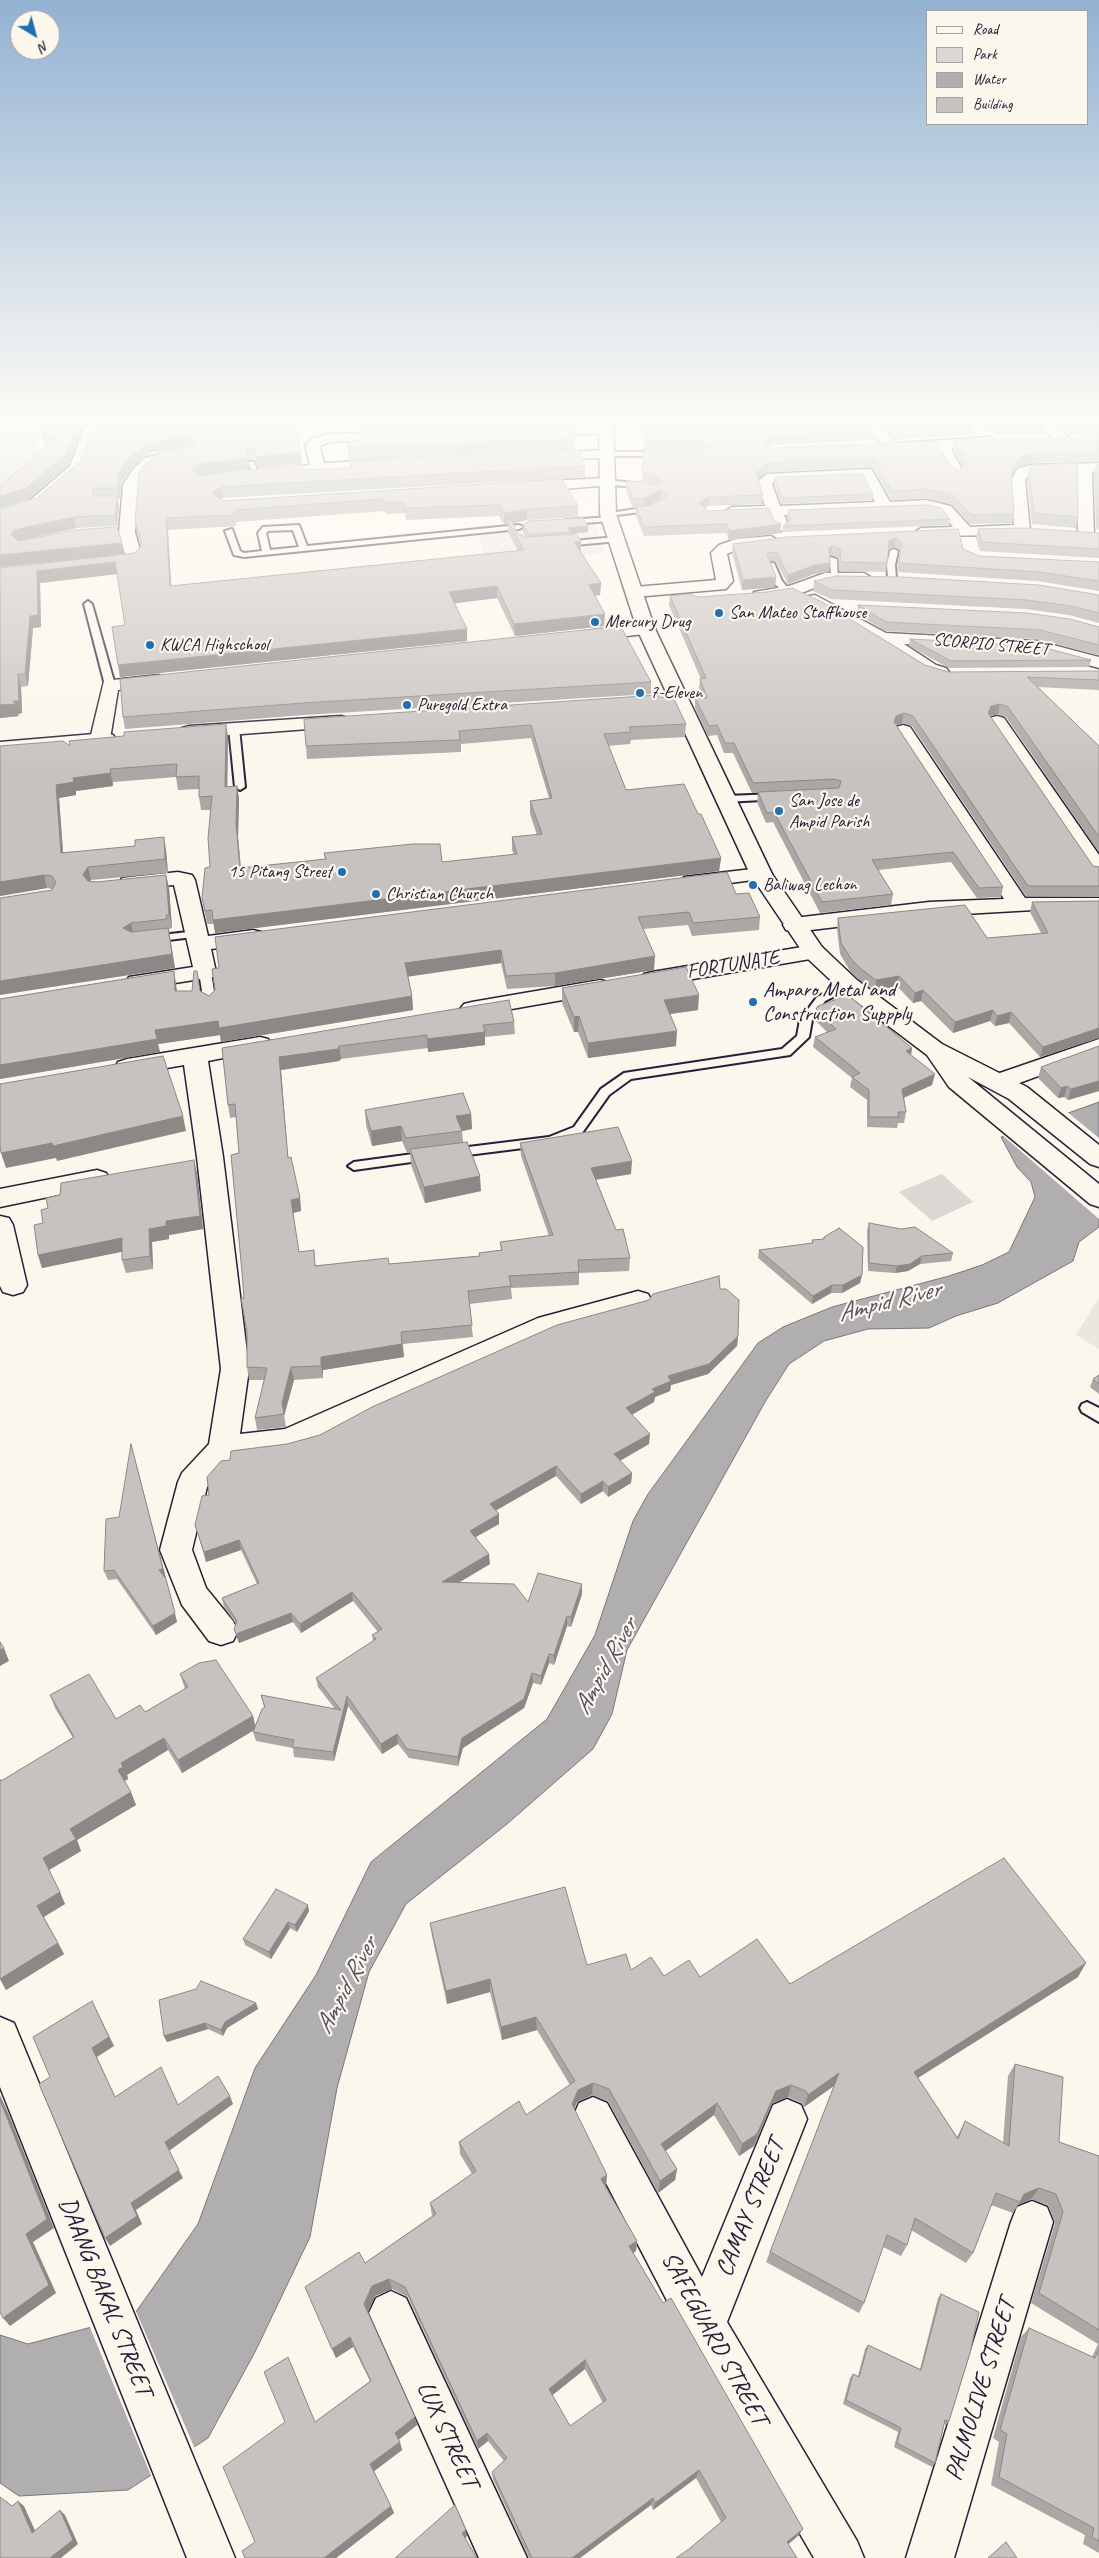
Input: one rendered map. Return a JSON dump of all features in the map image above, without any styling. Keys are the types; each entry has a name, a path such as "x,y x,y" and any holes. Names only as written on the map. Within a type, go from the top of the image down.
{"street":[{"path":"87,566 130,560 134,556 128,536"},
{"path":"637,598 720,585 725,581 720,553 725,548 736,544 786,539 785,536"},
{"path":"966,536 968,547"},
{"path":"616,539 669,700 726,799 761,874 814,952 849,985 934,1049 1009,1087 1099,1158"},
{"path":"747,597 790,590 815,581 835,578 912,579"},
{"path":"790,590 828,606 930,669 952,675"},
{"path":"637,598 727,598"},
{"path":"828,606 866,608"},
{"path":"567,638 646,629"},
{"name":"SCORPIO STREET","path":"882,638 1038,646 1099,663"},
{"path":"1070,674 1099,674"},
{"path":"100,739 110,685 180,678"},
{"path":"167,734 363,720"},
{"path":"997,722 1058,808 1099,871"},
{"path":"903,731 1019,904"},
{"path":"0,748 129,737"},
{"path":"673,885 761,874"},
{"path":"108,886 182,879 205,972 117,986"},
{"path":"794,925 929,909 1019,904 1099,904"},
{"path":"198,939 269,935"},
{"name":"FORTUNATE","path":"450,1012 814,952"},
{"path":"107,1070 283,1040"},
{"path":"1009,1087 1099,1046"},
{"path":"934,1049 958,1081 1099,1198"},
{"path":"195,1055 200,1159 235,1369 223,1448 193,1482 176,1550 193,1594 222,1631"},
{"path":"0,1198 124,1174"},
{"path":"0,1225 13,1285"},
{"path":"223,1448 289,1440 548,1326 638,1301"},
{"name":"DAANG BAKAL STREET","path":"0,2036 99,2285 211,2558"},
{"name":"SAFEGUARD STREET","path":"593,2117 704,2325 840,2558"},
{"name":"CAMAY STREET","path":"704,2325 787,2119"},
{"name":"PALMOLIVE STREET","path":"930,2558 1032,2222"},
{"name":"LUX STREET","path":"391,2313 503,2558"}],"lane":[{"path":"231,536 237,553 244,555 424,536"},
{"path":"263,536 267,553"},
{"path":"299,536 304,549"},
{"path":"553,544 616,539"},
{"path":"892,578 891,565 894,551"},
{"path":"833,559 835,578"},
{"path":"771,566 778,582 790,590"},
{"path":"88,604 110,685"},
{"path":"234,728 240,787"},
{"path":"726,799 785,796"},
{"path":"143,940 198,939"},
{"path":"205,972 210,1004"},
{"path":"354,1166 551,1141 578,1130 605,1092 628,1076 786,1052 803,1037 806,1020 821,999 849,985"}],"shaded area":[{"path":"480,536 600,536 605,553 487,564"},
{"path":"1099,1297 1099,1349 1076,1335"}],"green space":[{"path":"942,1174 973,1202 932,1221 899,1192"}],"water":[{"name":"Ampid River","path":"1099,1102 1099,1227 1079,1242 1073,1261 998,1303 956,1316 929,1328 868,1329 824,1341 789,1364 765,1402 627,1650 612,1714 593,1749 507,1824 406,1904 369,1972 337,2088 310,2237 255,2352 208,2438 128,2490 19,2496 0,2483 0,2335 28,2344 133,2316 198,2224 255,2068 316,1975 371,1862 547,1719 595,1635 633,1521 648,1494 758,1343 783,1327 832,1307 949,1276 982,1265 1009,1252 1035,1197 1031,1182 1017,1167 1001,1137"}],"pier":[{"path":"1066,1111 1099,1138 1099,1219 1001,1134"},
{"path":"135,2309 195,2449 152,2478 89,2325 132,2314"}],"building":[{"path":"0,536 13,536 19,541 42,536 120,536 122,543 0,555"},
{"path":"140,536 167,536 170,586 524,550 516,536 578,536 581,541 574,542 601,583 589,585 605,614 514,624 497,586 449,592 467,629 118,665 112,627 125,625 115,562 37,571 38,615 30,616 25,674 18,674 19,701 13,701 16,704 0,705 0,568 135,553 142,545"},
{"path":"960,536 963,549 979,556 1099,562 1099,581 1039,572 899,563 901,542 896,538 889,541 887,563 841,562 840,549 832,546 829,548 830,563 815,565 788,575 777,553 769,552 767,554 776,577 743,580 733,544 787,537"},
{"path":"980,536 1099,536 1099,549 982,542"},
{"path":"836,576 903,577 1039,585 1099,595 1099,613 1071,606 1027,600 833,590 814,581"},
{"path":"792,588 822,602 925,665 948,672 1099,671 1099,680 1027,677 1099,746 1099,837 1008,707 1000,704 991,706 988,713 1093,866 1099,867 1099,886 1028,886 913,716 904,713 896,716 894,722 1003,887 979,888 953,852 872,860 893,894 822,902 774,812 767,813 758,792 839,788 841,781 835,779 753,783 734,743 725,743 717,725 709,726 695,698 707,698 700,679 706,678 670,596 689,594 698,597 767,592"},
{"path":"858,605 1027,613 1070,619 1099,627 1099,645 1040,630 886,622"},
{"path":"621,627 651,682 303,703 123,717 120,679"},
{"path":"910,639 1038,646 1091,660 951,661"},
{"path":"658,695 659,697 673,697 686,724 629,727 631,732 604,734 626,790 684,784 698,814 701,814 721,858 213,920 212,910 205,911 202,898 205,868 210,867 208,838 212,796 199,797 199,776 176,777 177,764 110,769 111,773 73,778 74,782 56,785 61,853 135,846 135,840 164,837 165,859 88,867 83,875 88,881 96,882 166,875 169,915 166,915 167,919 131,923 123,928 131,932 168,928 172,954 0,981 0,898 52,890 56,882 52,876 44,875 0,882 0,746 63,741 70,746 69,741 124,736 124,732 226,724 225,787 237,786 236,824 240,868 326,859 324,853 413,844 440,844 442,862 517,854 512,837 542,834 530,801 552,798 531,725 459,731 460,740 306,746 304,719"},
{"path":"727,872 736,894 749,893 760,917 693,923 689,912 638,917 655,956 555,973 506,976 501,950 405,963 412,996 219,1028 218,1021 155,1030 157,1039 0,1065 0,999 174,971 175,991 192,991 194,971 197,971 200,991 209,996 215,990 212,969 219,968 215,937"},
{"path":"1099,901 1099,1028 1043,1047 1011,1012 997,1016 993,1010 955,1022 923,990 915,993 899,976 876,980 852,960 841,943 838,918 965,905 987,938 1048,933 1032,902"},
{"path":"686,967 699,995 664,1000 677,1031 588,1043 579,1016 574,1017 562,988"},
{"path":"848,995 912,1048 906,1051 935,1074 902,1089 906,1112 898,1112 899,1117 869,1117 869,1090 852,1077 860,1073 815,1037 836,1029 816,1009 818,1006"},
{"path":"509,1000 514,1022 483,1025 485,1032 427,1039 427,1035 339,1046 338,1049 279,1057 288,1158 291,1157 300,1198 291,1200 299,1252 314,1250 315,1266 388,1258 389,1264 480,1256 479,1253 502,1250 500,1242 553,1235 520,1143 618,1127 632,1161 591,1168 616,1230 623,1229 630,1258 578,1260 579,1272 509,1276 511,1286 468,1291 472,1325 401,1332 402,1344 321,1357 321,1366 291,1367 282,1403 284,1414 255,1418 267,1368 247,1367 247,1332 241,1298 244,1298 231,1155 239,1153 235,1104 228,1105 222,1048"},
{"path":"1099,1046 1099,1081 1071,1089 1067,1086 1061,1088 1041,1067"},
{"path":"163,1056 183,1116 53,1146 52,1143 1,1153 0,1084"},
{"path":"463,1093 471,1114 456,1116 462,1131 406,1138 401,1126 371,1131 365,1110"},
{"path":"467,1142 480,1176 424,1187 410,1149"},
{"path":"194,1160 200,1216 166,1221 166,1226 149,1229 150,1256 122,1260 122,1238 38,1255 34,1225 43,1223 41,1210 48,1208 46,1198 60,1195 61,1183"},
{"path":"869,1223 901,1229 915,1227 953,1253 922,1256 910,1264 897,1266 869,1263"},
{"path":"839,1228 863,1247 862,1275 843,1285 832,1285 813,1296 759,1250 813,1243 812,1240 824,1239 824,1237"},
{"path":"719,1276 720,1289 726,1289 739,1300 738,1336 709,1364 668,1376 671,1381 652,1389 655,1392 626,1408 650,1434 614,1454 632,1473 608,1487 603,1481 581,1494 556,1466 490,1504 499,1514 470,1531 489,1554 442,1582 514,1584 528,1602 538,1573 582,1584 571,1617 567,1616 554,1655 549,1654 541,1676 532,1673 524,1699 462,1738 458,1757 407,1749 397,1734 381,1744 347,1696 333,1752 292,1747 294,1740 253,1732 262,1709 265,1707 261,1695 341,1710 316,1678 376,1639 372,1635 382,1629 352,1592 300,1624 291,1613 236,1634 234,1629 237,1621 222,1598 259,1583 239,1540 204,1552 195,1525 202,1496 209,1495 207,1477 221,1461 230,1460 231,1451 287,1444 320,1435 372,1407 557,1325 649,1300 653,1294"},
{"path":"1099,1375 1099,1384 1093,1379"},
{"path":"131,1444 163,1569 159,1570 166,1579 175,1613 153,1626 114,1570 104,1571 106,1519 119,1517"},
{"path":"0,1642 4,1648 0,1650"},
{"path":"216,1660 253,1716 178,1760 164,1738 121,1763 123,1767 118,1770 131,1792 70,1829 76,1839 43,1858 60,1892 37,1906 58,1943 0,1979 0,1779 1,1781 74,1737 50,1695 89,1674 116,1719 140,1705 145,1712 188,1687 180,1674 199,1663"},
{"path":"1004,1858 1086,1963 914,2072 958,2139 965,2121 1009,2146 1015,2064 1063,2077 1059,2142 1099,2156 1099,2330 1039,2293 1063,2212 1056,2194 1039,2188 1024,2194 1020,2202 996,2193 973,2253 915,2218 907,2245 887,2235 864,2303 770,2252 839,2073 808,2095 806,2091 791,2085 776,2091 757,2134 742,2144 717,2103 661,2144 677,2169 660,2181 609,2089 593,2083 578,2090 572,2104 607,2175 601,2179 637,2241 629,2246 663,2303 671,2298 803,2529 787,2542 797,2558 676,2558 726,2518 699,2470 655,2503 653,2498 572,2558 532,2558 492,2472 507,2458 487,2433 477,2441 405,2287 389,2279 372,2286 364,2304 415,2417 395,2433 400,2442 370,2464 391,2506 324,2558 245,2558 242,2551 255,2542 223,2467 285,2422 264,2372 288,2357 315,2422 371,2381 350,2337 332,2349 305,2287 359,2252 365,2263 436,2214 430,2203 476,2171 459,2142 519,2101 526,2115 575,2081 536,2017 501,2027 490,1979 446,1991 430,1923 565,1887 587,1965 626,1954 631,1970 651,1957 664,1976 689,1960 700,1977 757,1939 790,1984","holes":["585,2360 606,2400 570,2426 549,2389"]},
{"path":"276,1889 308,1905 295,1925 288,1922 269,1952 243,1939"},
{"path":"201,1981 256,2003 225,2022 221,2030 205,2023 164,2036 159,2000 196,1989"},
{"path":"92,2001 109,2037 92,2048 115,2097 161,2067 178,2105 218,2076 230,2096 165,2142 179,2170 131,2203 137,2216 105,2238 39,2084 50,2077 33,2037"},
{"path":"0,2100 47,2219 26,2234 49,2285 3,2318 0,2312"},
{"path":"941,2294 979,2312 970,2353 949,2421 945,2420 935,2463 897,2443 901,2428 846,2400 853,2374 859,2377 868,2345 921,2370"},
{"path":"1029,2328 1095,2358 1099,2350 1099,2541 1092,2537 1094,2528 999,2477 1007,2434 1000,2430"},
{"path":"0,2497 12,2506 18,2501 32,2533 60,2510 73,2540 50,2558 0,2558"},
{"path":"455,2505 466,2530 462,2533 477,2558 395,2558"},
{"path":"1006,2542 1017,2558 988,2558"}],"place":[{"name":"San Mateo Staffhouse","path":"719,613"},
{"name":"Mercury Drug","path":"595,622"},
{"name":"KWCA Highschool","path":"150,645"},
{"name":"7-Eleven","path":"640,693"},
{"name":"Puregold Extra","path":"407,705"},
{"name":"San Jose de Ampid Parish","path":"779,811"},
{"name":"15 Pitang Street","path":"342,872"},
{"name":"Baliwag Lechon","path":"753,885"},
{"name":"Christian Church","path":"376,894"},
{"name":"Amparo Metal and Construction Suppply","path":"753,1002"}]}
